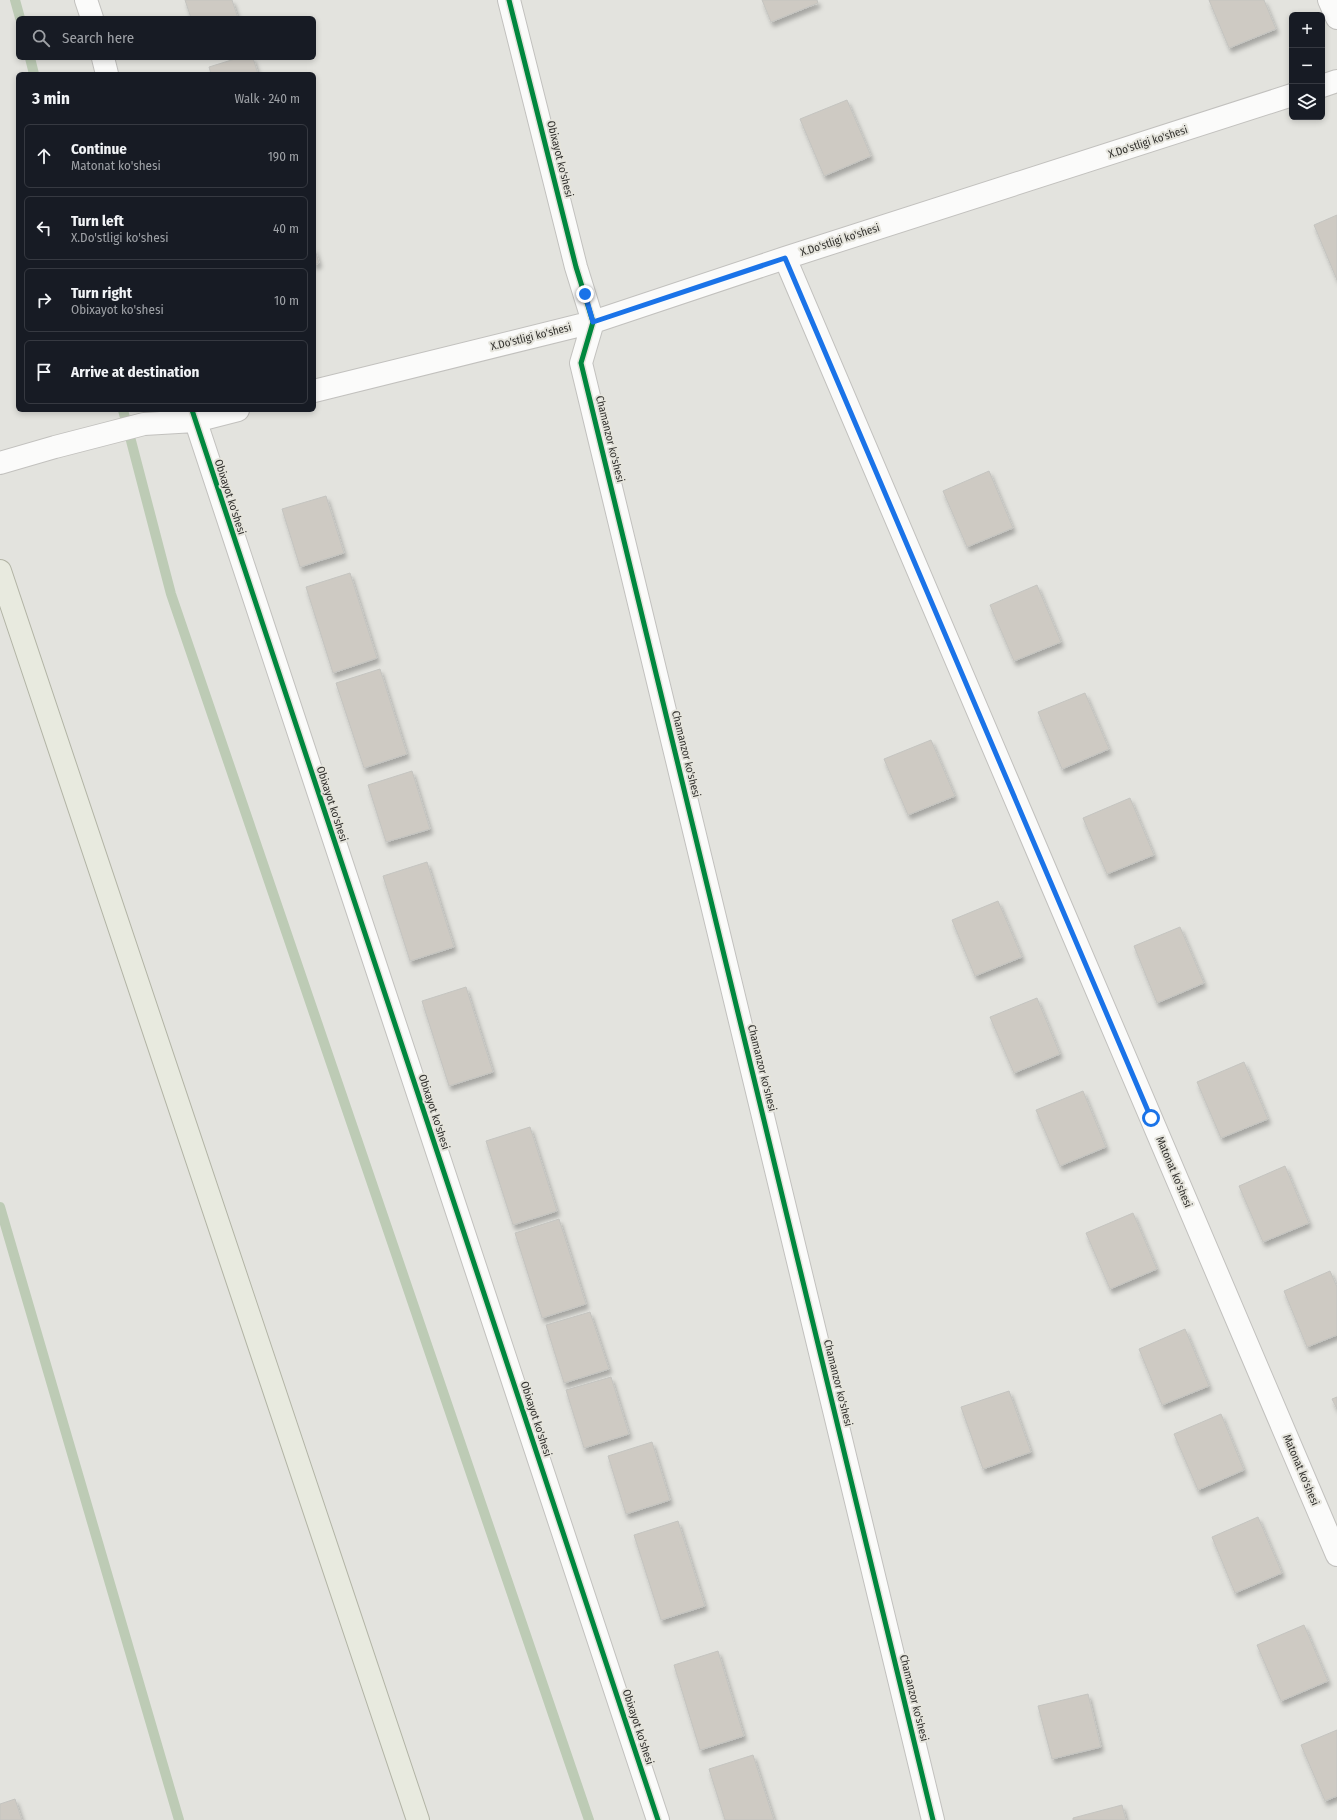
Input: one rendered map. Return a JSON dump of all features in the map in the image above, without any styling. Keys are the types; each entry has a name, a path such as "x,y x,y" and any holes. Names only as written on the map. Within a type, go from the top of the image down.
{"highway":[{"path":"0,571 418,1820"}],"street":[{"path":"86,0 91,16"},
{"name":"Obixayot ko'shesi","path":"509,0 576,267 593,322"},
{"path":"1329,0 1337,18"},
{"path":"104,60 106,72"},
{"path":"1325,85 1337,81"},
{"name":"X.Do'stligi ko'shesi","path":"316,391 593,322 785,258 1289,96"},
{"name":"Matonat ko'shesi","path":"785,258 1337,1555"},
{"name":"Chamanzor ko'shesi","path":"593,322 581,363 933,1820"},
{"path":"0,463 144,424 193,415 220,412"},
{"name":"Obixayot ko'shesi","path":"193,415 658,1820"}],"building":[{"path":"185,0 232,0 237,16 190,16"},
{"path":"762,0 817,0 818,3 771,22"},
{"path":"1209,0 1264,0 1276,29 1229,48"},
{"path":"232,60 254,60 257,72 210,72 209,67"},
{"path":"847,100 871,156 824,176 800,119"},
{"path":"1337,215 1337,280 1314,225"},
{"path":"316,253 319,263 316,264"},
{"path":"989,471 1013,528 967,547 943,491"},
{"path":"326,496 344,553 300,567 282,509"},
{"path":"350,573 377,658 333,673 306,587"},
{"path":"1037,585 1061,642 1014,661 990,605"},
{"path":"380,669 407,754 364,768 336,683"},
{"path":"1085,693 1109,749 1062,769 1038,712"},
{"path":"931,740 955,796 908,815 884,759"},
{"path":"412,771 430,829 386,842 368,785"},
{"path":"1130,798 1154,855 1107,874 1083,818"},
{"path":"427,862 454,947 410,961 383,876"},
{"path":"998,901 1022,957 975,976 952,920"},
{"path":"1180,927 1204,983 1157,1003 1134,946"},
{"path":"466,987 493,1072 449,1086 422,1001"},
{"path":"1037,998 1060,1054 1014,1073 990,1017"},
{"path":"1244,1062 1268,1119 1221,1138 1197,1082"},
{"path":"1083,1091 1106,1147 1060,1166 1036,1110"},
{"path":"530,1127 557,1211 513,1225 486,1141"},
{"path":"1285,1166 1309,1223 1263,1242 1239,1186"},
{"path":"1133,1213 1157,1269 1110,1289 1086,1233"},
{"path":"559,1219 586,1304 542,1318 515,1233"},
{"path":"1330,1271 1337,1287 1337,1335 1307,1347 1284,1291"},
{"path":"590,1312 609,1369 564,1383 546,1325"},
{"path":"1185,1329 1209,1386 1162,1405 1139,1349"},
{"path":"611,1377 629,1434 584,1448 566,1390"},
{"path":"1009,1391 1031,1452 983,1469 961,1407"},
{"path":"1337,1397 1337,1409 1332,1399"},
{"path":"1221,1414 1244,1470 1198,1490 1174,1434"},
{"path":"652,1442 670,1500 626,1514 608,1456"},
{"path":"1258,1517 1282,1573 1235,1593 1212,1537"},
{"path":"678,1521 705,1606 661,1620 634,1535"},
{"path":"1304,1625 1328,1681 1281,1701 1257,1645"},
{"path":"718,1651 744,1736 700,1750 674,1665"},
{"path":"1088,1694 1101,1747 1052,1759 1038,1706"},
{"path":"1337,1730 1337,1796 1325,1801 1301,1745"},
{"path":"753,1755 774,1820 725,1820 709,1769"},
{"path":"15,1799 22,1820 0,1820 0,1804"},
{"path":"1122,1805 1126,1820 1073,1820 1073,1818"}],"waterway":[{"path":"15,0 19,16"},
{"path":"30,60 34,72"},
{"path":"124,412 171,594 589,1820"},
{"path":"0,1207 179,1820"}],"cycle path":[{"path":"509,0 576,267 593,322 581,363 933,1820"},
{"path":"193,412 658,1820"}],"route":[{"path":"585,294 593,322 785,258 1151,1118"}]}
